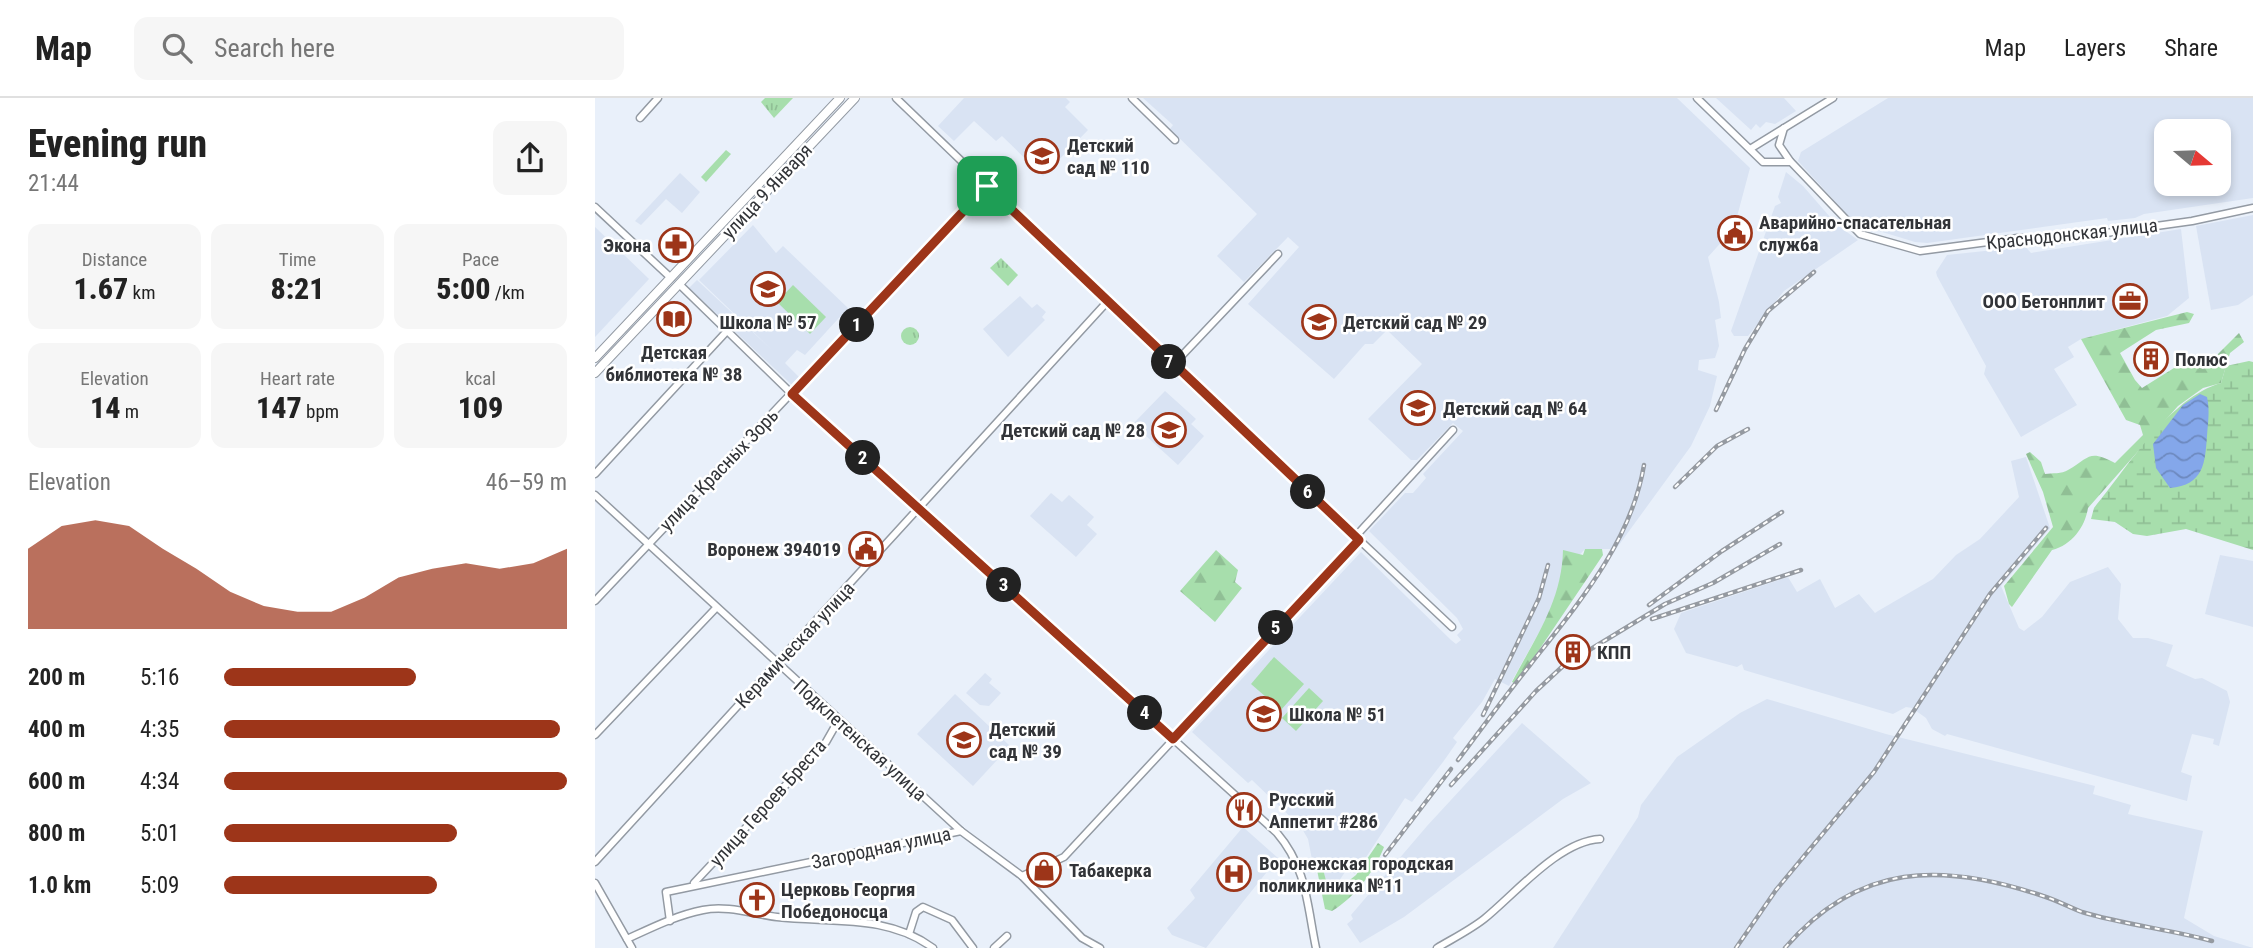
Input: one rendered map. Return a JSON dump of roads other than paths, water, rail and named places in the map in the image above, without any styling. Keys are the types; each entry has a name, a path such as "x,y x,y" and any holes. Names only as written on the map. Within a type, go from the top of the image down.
{"main road":[{"name":"улица 9 Января","path":"595,358 841,98"},
{"name":"улица 9 Января","path":"595,373 855,98"},
{"path":"671,278 679,284"}],"street":[{"path":"640,118 659,98"},
{"path":"896,98 1173,365 1453,626"},
{"path":"1132,98 1175,140"},
{"path":"1697,98 1763,162 1791,162"},
{"path":"1750,149 1833,98"},
{"path":"1784,128 1780,145 1791,162"},
{"name":"Краснодонская улица","path":"1791,162 1860,234 1920,251 2018,239 2063,239 2192,221 2253,208"},
{"name":"улица Красных Зорь","path":"595,601 987,186"},
{"path":"595,207 671,278"},
{"path":"1173,365 1278,254"},
{"path":"679,284 792,394 1253,810 1291,850 1301,874 1316,948"},
{"name":"Керамическая улица","path":"595,862 921,509 1107,302"},
{"path":"595,474 727,331"},
{"path":"1021,876 1064,857 1453,430"},
{"name":"Подклетенская улица","path":"595,495 838,721 961,831 1021,876 1086,946 1100,948"},
{"path":"595,735 716,608"},
{"name":"улица Героев Бреста","path":"694,883 826,741 838,721"},
{"name":"Загородная улица","path":"670,921 664,896 666,892 694,883 961,831"},
{"path":"1437,948 1481,921 1575,844 1600,839"},
{"path":"595,883 632,948"},
{"path":"909,934 916,912 923,907 951,920 973,948"},
{"path":"627,939 703,909 722,909 877,924 909,934 933,948"},
{"path":"994,948 1007,936"}],"water":[{"path":"2200,394 2207,397 2208,407 2203,464 2190,482 2170,488 2156,468 2153,444 2183,405"}],"railway":[{"path":"1716,410 1745,349 1768,311 1814,272"},
{"path":"1675,487 1717,446 1748,429"},
{"path":"1458,760 1600,572 1627,521 1644,465"},
{"path":"1649,605 1722,551 1782,512"},
{"path":"1736,948 1776,890 1874,772 1990,594 2046,528"},
{"path":"1451,785 1536,691 1563,666 1665,604 1713,583 1780,544"},
{"path":"1483,715 1539,598 1548,565"},
{"path":"1652,619 1801,570"},
{"path":"1385,855 1451,769"},
{"path":"1785,948 1813,920 1842,899 1873,885 1904,877 1936,875 2006,885 2082,912 2212,941"}],"place":[{"name":"Детский сад № 110","path":"1042,156"},
{"name":"Аварийно-спасательная служба","path":"1735,233"},
{"name":"Экона","path":"676,245"},
{"name":"Школа № 57","path":"768,289"},
{"name":"ООО Бетонплит","path":"2130,301"},
{"name":"Детская библиотека № 38","path":"674,319"},
{"name":"Детский сад № 29","path":"1319,322"},
{"name":"Полюс","path":"2151,359"},
{"name":"Детский сад № 64","path":"1418,408"},
{"name":"Детский сад № 28","path":"1169,430"},
{"name":"Воронеж 394019","path":"866,549"},
{"name":"КПП","path":"1573,652"},
{"name":"Школа № 51","path":"1264,714"},
{"name":"Детский сад № 39","path":"964,740"},
{"name":"Русский Аппетит #286","path":"1244,810"},
{"name":"Табакерка","path":"1044,870"},
{"name":"Воронежская городская поликлиника №11","path":"1234,874"},
{"name":"Церковь Георгия Победоносца","path":"757,900"}]}
